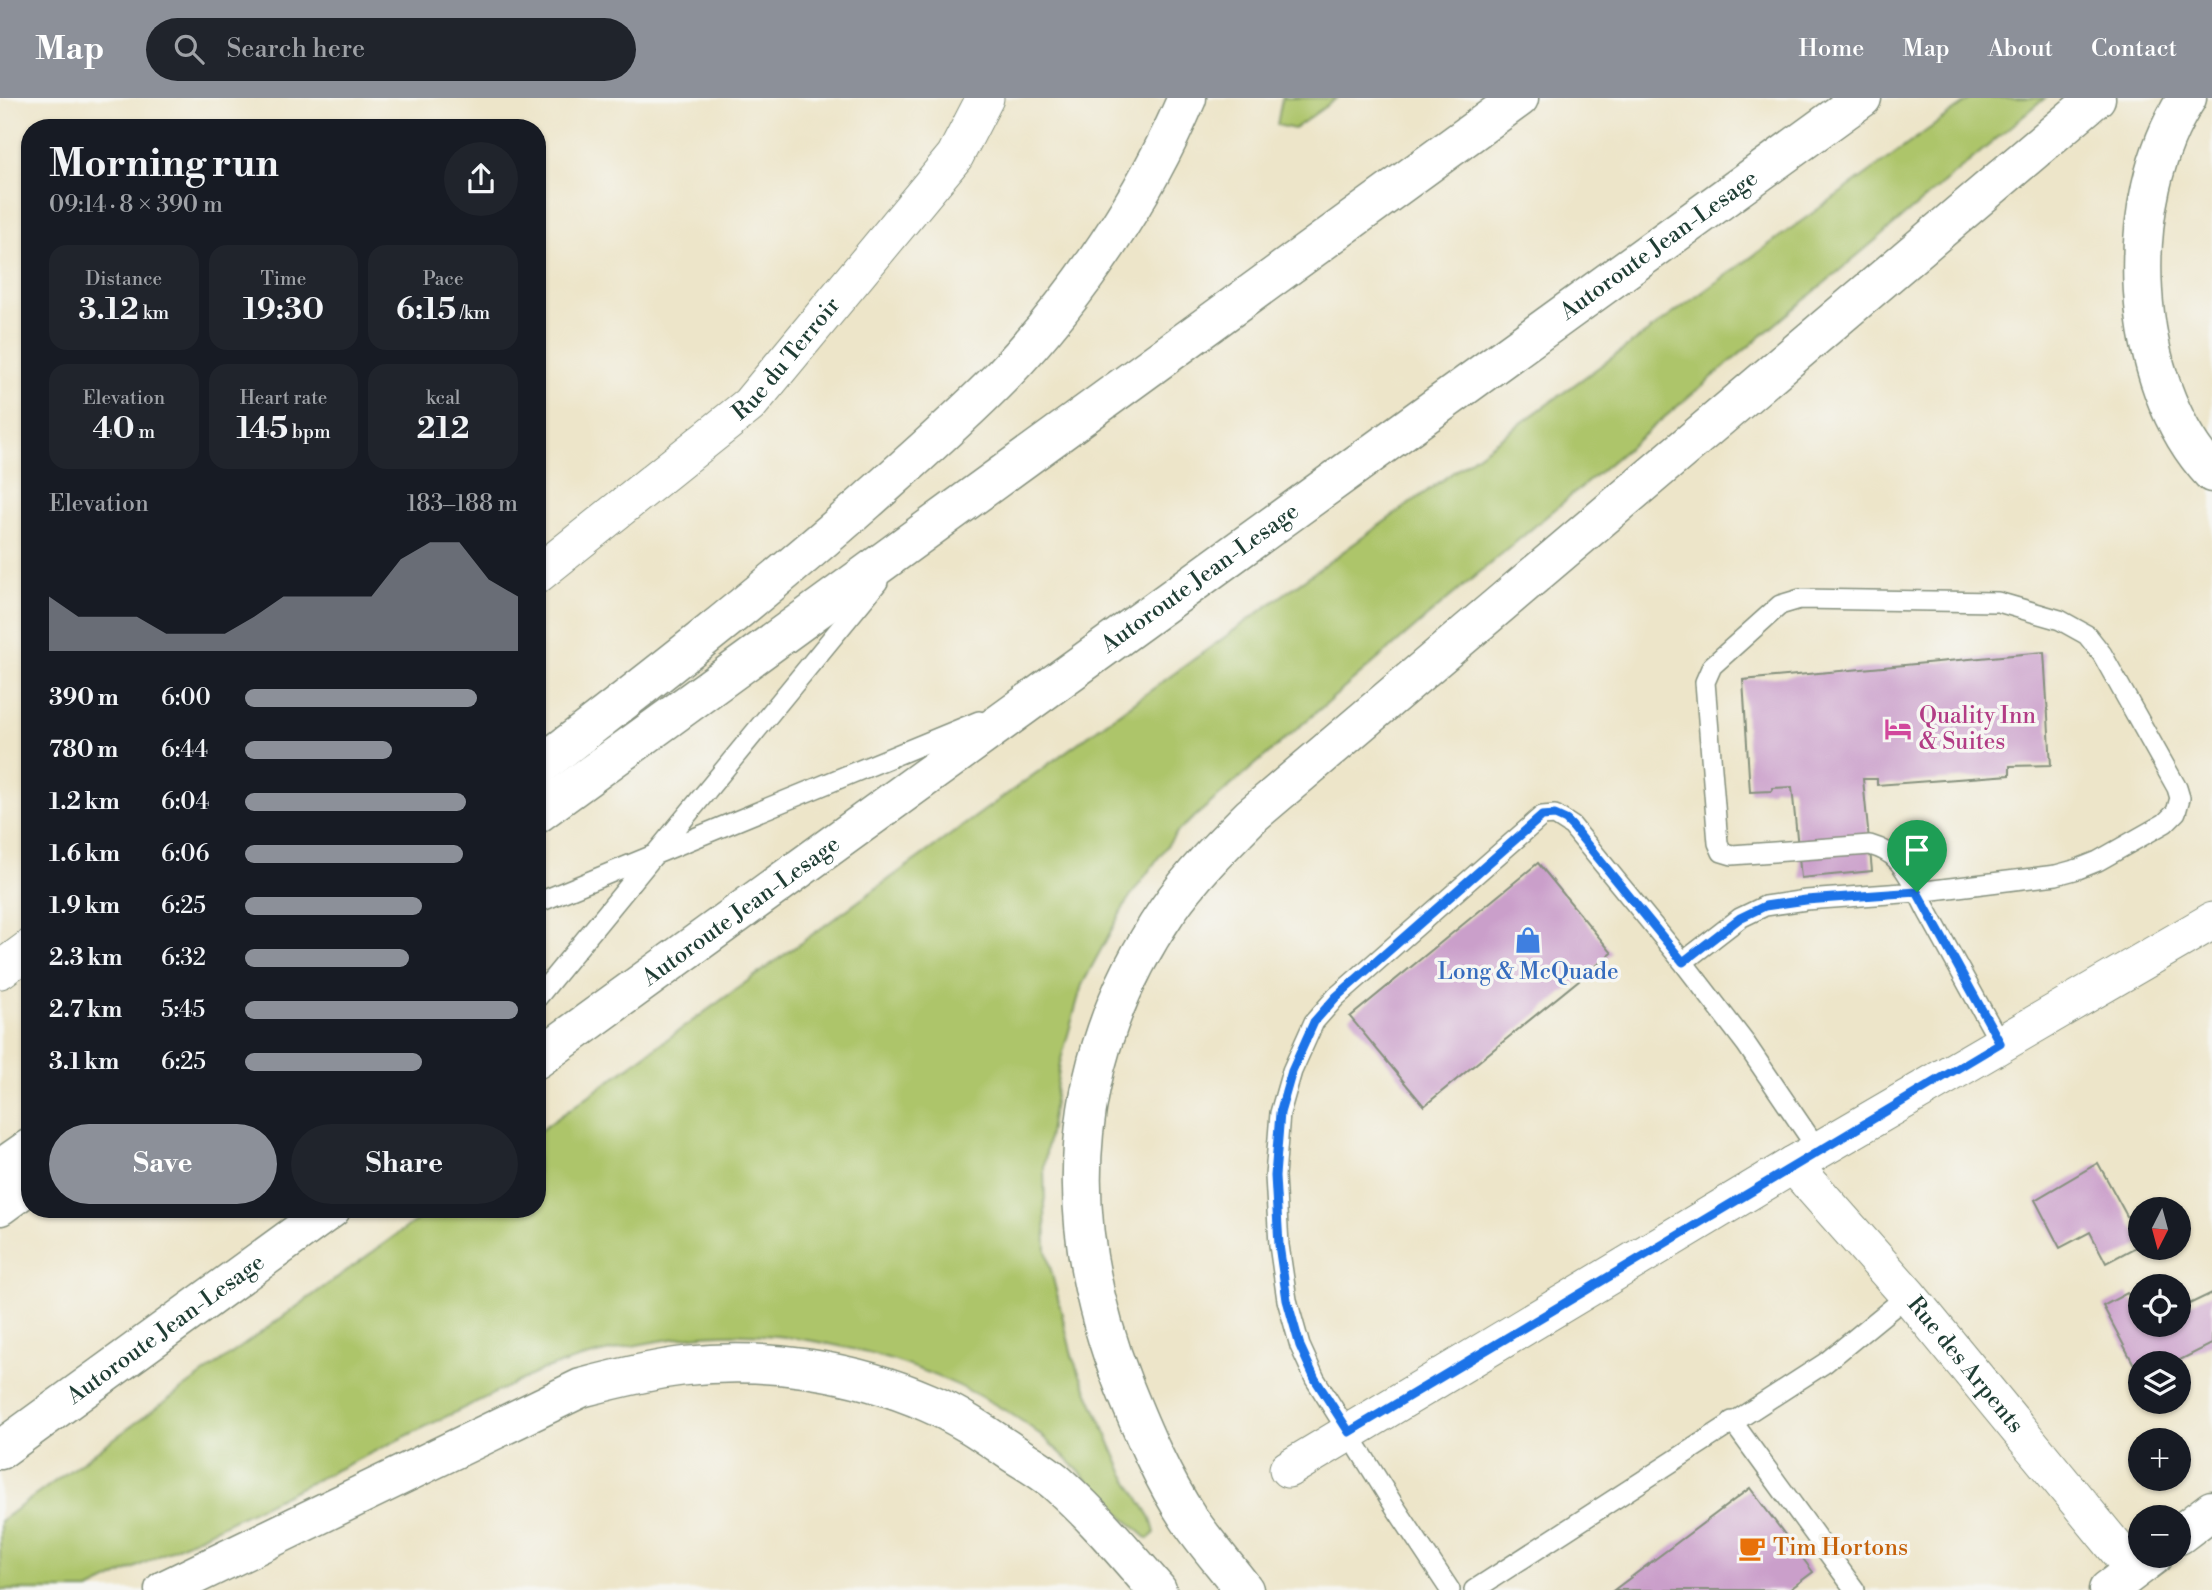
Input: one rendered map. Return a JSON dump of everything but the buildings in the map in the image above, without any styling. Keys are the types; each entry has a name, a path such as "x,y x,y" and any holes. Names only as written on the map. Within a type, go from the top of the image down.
{"main road":[{"path":"546,761 635,693 816,546 941,435 1003,375 1055,315 1116,229 1153,172 1187,98"},
{"path":"546,807 1518,98"},
{"name":"Autoroute Jean-Lesage","path":"546,1052 1862,98"},
{"path":"1244,1590 1189,1518 1146,1441 1111,1352 1087,1261 1082,1191 1083,1135 1093,1071 1117,1004 1147,942 1168,908 1206,861 1251,816 2096,98"},
{"path":"2187,98 2155,163 2144,221 2143,296 2154,366 2171,410 2199,459 2212,473"},
{"path":"0,1169 21,1154"},
{"path":"0,1206 21,1191"},
{"name":"Autoroute Jean-Lesage","path":"0,1450 319,1218"},
{"path":"164,1590 581,1388 686,1366 745,1364 822,1370 880,1385 930,1403 970,1425 1058,1484 1117,1544 1157,1590"},
{"path":"2191,1526 2212,1510"}],"street":[{"name":"Rue du Terroir","path":"546,568 749,405 955,156 985,98"},
{"path":"1288,1469 1806,1157 2212,921"},
{"path":"0,970 21,955"},
{"name":"Rue des Arpents","path":"1806,1157 1908,1295 2131,1572"}],"lane":[{"path":"546,987 910,543"},
{"path":"1683,962 1740,918 1765,906 1806,900 1917,892 2056,875 2098,861 2165,823 2176,812 2180,798 2178,788 2102,654 2087,635 2060,620 1998,602 1800,599 1780,605 1712,666 1705,682 1718,843 1722,852 1732,855 1870,845 1882,848 1898,860 1917,892 2000,1043"},
{"path":"546,899 1029,701"},
{"path":"1450,1590 1315,1379 1300,1346 1287,1300 1279,1245 1275,1176 1280,1113 1292,1071 1314,1022 1336,997 1542,816 1555,815 1572,826 1746,1044 1806,1157"},
{"path":"1474,1590 1825,1363 1908,1295"},
{"path":"1732,1421 1855,1590"}],"green space":[{"path":"1282,98 1337,98 1294,129 1277,125"},
{"path":"1972,98 2045,98 1442,604 1177,832 1127,901 1082,985 1060,1063 1044,1166 1046,1250 1073,1359 1123,1472 1151,1518 1155,1533 1148,1539 1049,1442 1011,1414 976,1394 897,1362 854,1350 768,1335 726,1334 649,1343 542,1370 89,1590 0,1590 0,1521 420,1218 546,1218 546,1127"}],"place":[{"name":"Quality Inn & Suites","path":"1898,729"},
{"name":"Long & McQuade","path":"1528,940"},
{"name":"Tim Hortons","path":"1752,1548"}],"route":[{"path":"1555,815 1572,826 1683,962 1740,918 1765,906 1806,900 1917,892 2000,1043 1349,1432 1315,1379 1300,1346 1287,1300 1279,1245 1275,1176 1280,1113 1292,1071 1314,1022 1336,997 1542,816 1555,815"}]}
